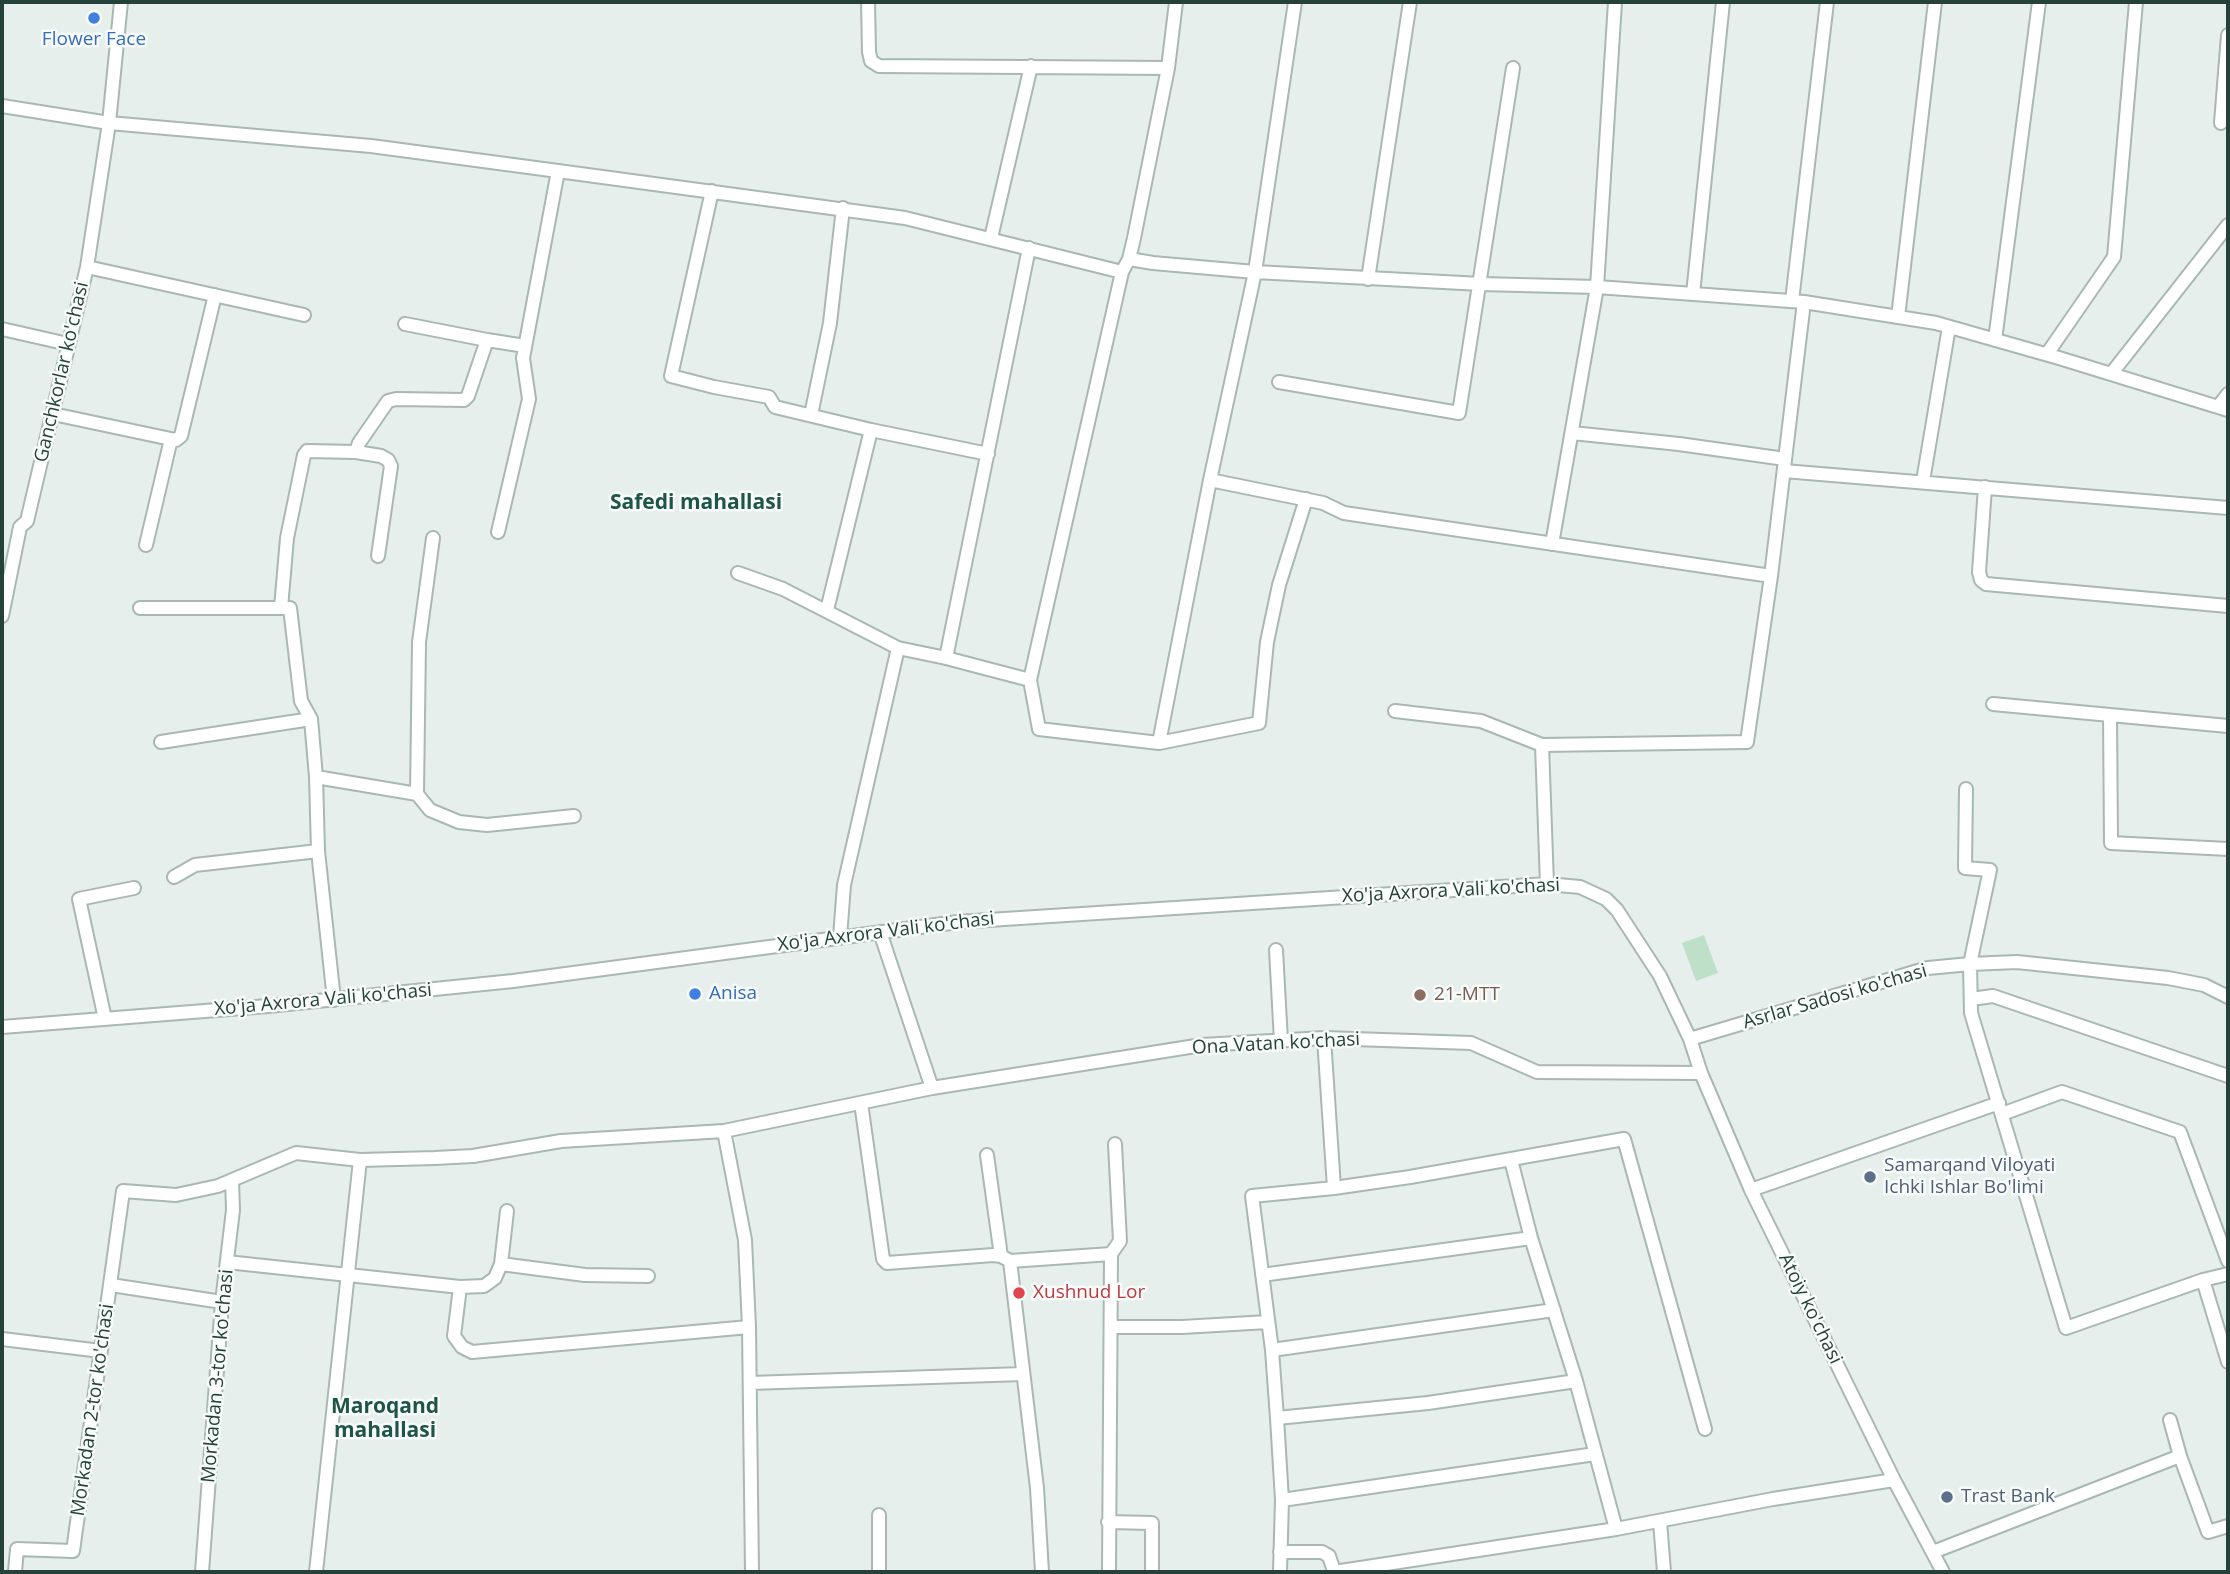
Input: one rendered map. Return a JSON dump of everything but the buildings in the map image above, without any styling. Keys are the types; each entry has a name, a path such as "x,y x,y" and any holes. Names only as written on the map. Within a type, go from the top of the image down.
{"street":[{"name":"Ganchkorlar ko'chasi","path":"2,616 20,527 27,521 87,267 109,123 121,2"},
{"path":"868,2 869,52 871,61 879,66 1168,68"},
{"path":"1176,2 1168,68 1129,259 1122,272 1030,680 1039,729 1160,743 1259,723 1267,642 1279,585 1306,499"},
{"path":"1160,743 1210,480 1255,272 1295,2"},
{"path":"1368,279 1410,2"},
{"path":"1552,544 1597,287 1615,2"},
{"path":"1693,294 1723,2"},
{"path":"1395,711 1481,721 1542,745 1747,742 1784,465 1827,2"},
{"path":"1898,317 1935,2"},
{"path":"1995,340 2039,2"},
{"path":"2047,354 2114,257 2136,2"},
{"path":"2221,123 2228,35"},
{"path":"991,238 1031,66"},
{"path":"1279,382 1459,412 1513,68"},
{"path":"2,106 109,123 219,135 370,146 843,208 905,218 1122,272"},
{"path":"498,533 529,399 523,358 558,171"},
{"path":"712,191 671,376 769,397 775,407 988,454"},
{"path":"811,415 830,323 843,208"},
{"path":"2111,374 2228,225"},
{"path":"946,658 1029,248"},
{"path":"1129,259 1153,264 1255,272 1597,287 1798,301 1949,327 2047,354 2223,409 2228,394"},
{"path":"87,267 304,315"},
{"path":"53,414 176,440 184,430 215,295"},
{"path":"405,324 525,346"},
{"path":"1923,481 1949,327"},
{"path":"2,329 68,344"},
{"path":"356,452 359,443 388,401 464,400 468,396 487,340"},
{"path":"827,610 871,430"},
{"path":"1572,433 1679,444 1784,465 1923,481 2228,508"},
{"path":"146,545 171,439"},
{"path":"281,608 287,538 304,455 312,450 356,452 381,456 388,460 391,466 378,556"},
{"path":"1210,480 1323,503 1344,513 1770,576"},
{"path":"1985,487 1979,572 1981,580 1986,584 2228,606"},
{"path":"433,538 419,642 417,794 430,810 459,822 487,825 574,816"},
{"path":"738,573 783,589 898,648 1030,680"},
{"path":"140,608 290,608 301,701 311,719 318,850 334,1000"},
{"path":"840,937 844,885 898,648"},
{"path":"1993,704 2228,726"},
{"path":"2110,715 2111,843 2228,849"},
{"path":"161,742 311,719"},
{"path":"1542,745 1547,884"},
{"path":"316,777 417,794"},
{"path":"1966,789 1965,868 1990,870 1970,964 1971,1013 2066,1328 2203,1280 2228,1274"},
{"path":"174,877 195,865 318,850"},
{"name":"Xo'ja Axrora Vali ko'chasi","path":"2,1027 334,1000 513,981 984,920 1547,884 1580,887 1606,899 1617,910 1660,976 1690,1039"},
{"path":"104,1019 79,899 134,888"},
{"path":"880,932 932,1088"},
{"path":"1276,950 1282,1041"},
{"name":"Asrlar Sadosi ko'chasi","path":"1690,1039 1928,968 1970,964 2017,962 2168,978 2204,985 2228,997"},
{"path":"1970,999 1993,996 2228,1076"},
{"path":"1324,1038 1334,1188"},
{"name":"Ona Vatan ko'chasi","path":"123,1191 176,1195 218,1186 296,1153 360,1160 473,1156 561,1141 724,1131 932,1088 1202,1045 1324,1038 1471,1043 1537,1072 1701,1073"},
{"name":"Atoiy ko'chasi","path":"1690,1039 1701,1073 1751,1191 1894,1480 1944,1572"},
{"path":"1751,1191 2000,1109 2062,1092 2180,1132 2228,1261"},
{"path":"860,1103 883,1259 887,1263 1111,1254"},
{"path":"724,1131 744,1240 749,1327 752,1572"},
{"path":"1280,1572 1282,1500 1272,1350 1252,1196 1334,1188 1624,1139 1705,1429"},
{"path":"1109,1572 1111,1254 1120,1241 1115,1144"},
{"path":"987,1156 1006,1258 1023,1374 1037,1488 1041,1572"},
{"path":"316,1572 360,1160"},
{"path":"1511,1160 1531,1238 1576,1381 1616,1529"},
{"name":"Morkadan 3-tor ko'chasi","path":"202,1572 222,1302 233,1210 232,1180"},
{"name":"Morkadan 2-tor ko'chasi","path":"15,1572 17,1549 73,1551 123,1191"},
{"path":"227,1262 460,1287 484,1286 495,1278 500,1264 507,1210"},
{"path":"1262,1275 1531,1238"},
{"path":"500,1264 585,1275 648,1276"},
{"path":"2203,1280 2228,1362"},
{"path":"111,1285 222,1302"},
{"path":"460,1287 454,1336 461,1347 472,1352 749,1327"},
{"path":"1272,1350 1554,1310"},
{"path":"1111,1327 1182,1327 1268,1322"},
{"path":"2,1339 101,1351"},
{"path":"750,1383 1023,1374"},
{"path":"1277,1418 1428,1403 1576,1381"},
{"path":"2170,1420 2208,1532 2228,1525"},
{"path":"1282,1500 1595,1454"},
{"path":"1933,1552 2180,1456"},
{"path":"1280,1552 1322,1552 1329,1556 1334,1571 1377,1570 1894,1480"},
{"path":"879,1515 879,1572"},
{"path":"1660,1521 1664,1572"},
{"path":"1108,1522 1152,1523 1152,1572"}],"green space":[{"path":"1704,935 1718,973 1696,981 1682,943"}],"place":[{"name":"Flower Face","path":"94,18"},
{"name":"Anisa","path":"695,994"},
{"name":"21-MTT","path":"1420,995"},
{"name":"Samarqand Viloyati Ichki Ishlar Bo'limi","path":"1870,1177"},
{"name":"Xushnud Lor","path":"1019,1293"},
{"name":"Trast Bank","path":"1947,1497"}],"district":[{"name":"Safedi mahallasi","path":"696,503"},
{"name":"Maroqand mahallasi","path":"385,1419"}]}
